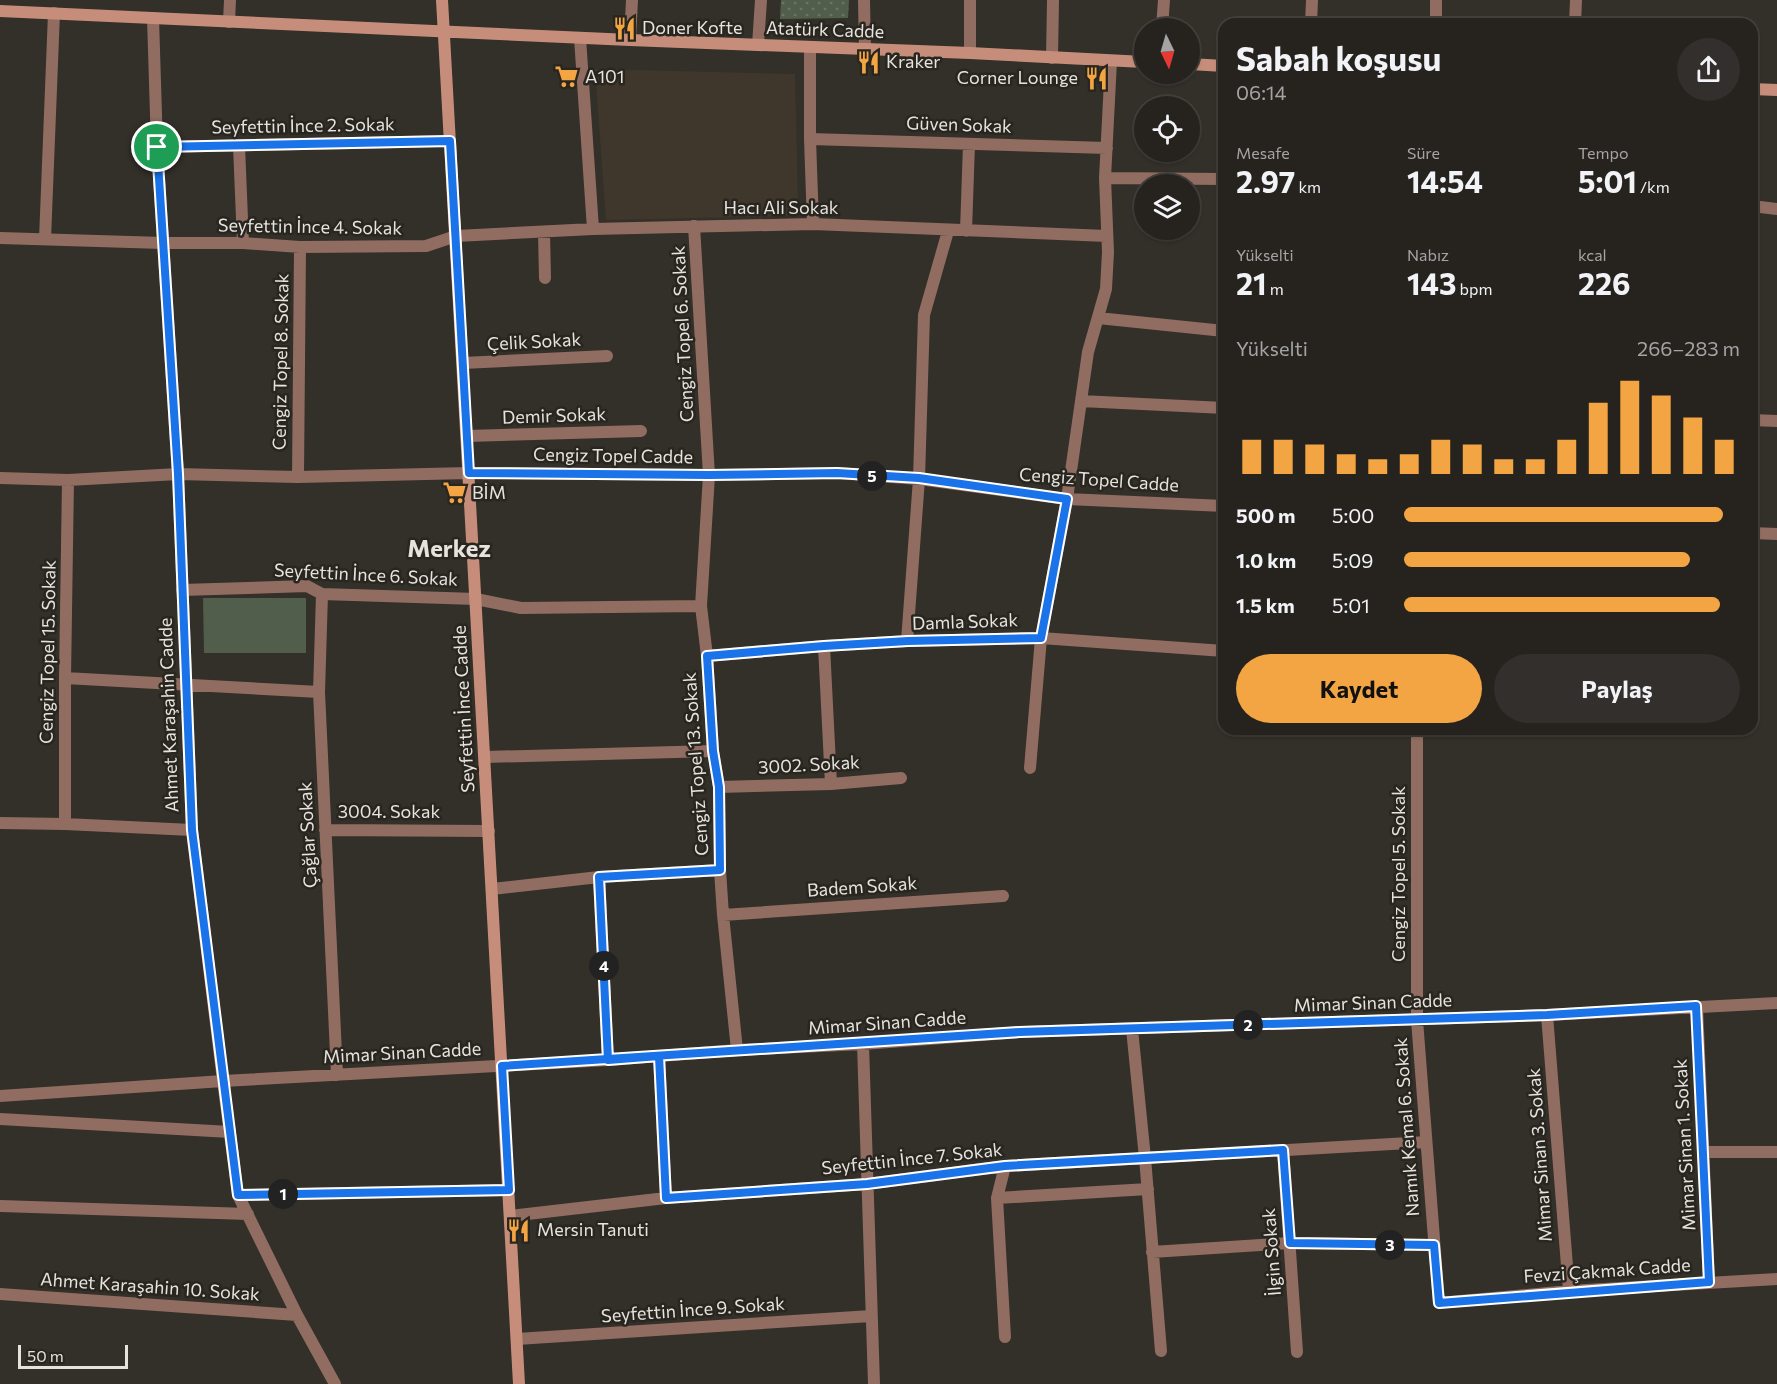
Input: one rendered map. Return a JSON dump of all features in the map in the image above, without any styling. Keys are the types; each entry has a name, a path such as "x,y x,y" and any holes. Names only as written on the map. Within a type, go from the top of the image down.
{"main road":[{"name":"Seyfettin İnce Cadde","path":"442,0 519,1384"},
{"name":"Atatürk Cadde","path":"0,11 1134,62"},
{"path":"1200,65 1218,66"},
{"path":"1758,89 1777,90"}],"street":[{"path":"229,22 230,0"},
{"path":"630,40 632,0"},
{"path":"758,45 760,0"},
{"path":"864,0 865,50"},
{"path":"970,0 970,53"},
{"path":"1052,58 1053,0"},
{"path":"1163,18 1164,0"},
{"path":"1311,18 1312,0"},
{"path":"1436,0 1436,18"},
{"path":"1575,18 1576,0"},
{"path":"45,239 54,13"},
{"name":"Ahmet Karaşahin Cadde","path":"153,18 157,147 178,474 192,830 238,1195 297,1315 335,1384"},
{"path":"580,38 593,230"},
{"path":"810,48 813,224"},
{"path":"1030,768 1041,638 1067,499 1088,352 1106,289 1105,178 1111,61"},
{"name":"Güven Sokak","path":"810,139 1107,148"},
{"name":"Seyfettin İnce 2. Sokak","path":"157,147 450,141"},
{"path":"966,231 969,144"},
{"path":"239,146 243,243"},
{"path":"1105,178 1218,179"},
{"path":"1758,207 1777,209"},
{"name":"Hacı Ali Sokak","path":"456,236 694,226 813,224 1107,237"},
{"name":"Cengiz Topel 6. Sokak","path":"694,226 709,475"},
{"path":"908,641 919,478 924,315 948,231"},
{"path":"544,232 544,278"},
{"name":"Seyfettin İnce 4. Sokak","path":"0,238 243,243 300,248 426,246 456,236"},
{"name":"Cengiz Topel 8. Sokak","path":"298,477 300,248"},
{"path":"1098,318 1218,330"},
{"name":"Çelik Sokak","path":"463,363 608,357"},
{"path":"1081,401 1218,408"},
{"path":"1758,420 1777,421"},
{"name":"Demir Sokak","path":"467,436 641,431"},
{"name":"Cengiz Topel Cadde","path":"0,478 68,480 178,474 298,477 469,473 709,475 837,473 919,478 1067,499 1218,506"},
{"name":"Cengiz Topel 13. Sokak","path":"709,475 702,606 713,751 719,787 720,870 736,1050"},
{"name":"Cengiz Topel 15. Sokak","path":"65,824 68,480"},
{"path":"1758,532 1777,534"},
{"name":"Seyfettin İnce 6. Sokak","path":"182,590 307,586 322,594 476,599 522,608 702,606"},
{"name":"Çağlar Sokak","path":"322,594 319,692 337,1075"},
{"name":"Damla Sokak","path":"707,656 908,641 1041,638 1218,651"},
{"path":"824,646 831,784"},
{"path":"65,678 319,692"},
{"name":"Cengiz Topel 5. Sokak","path":"1417,735 1417,1020"},
{"path":"484,757 713,751"},
{"name":"3002. Sokak","path":"719,787 831,784 901,778"},
{"path":"0,823 192,830"},
{"name":"3004. Sokak","path":"326,830 489,831"},
{"path":"492,889 599,877 720,870"},
{"path":"599,877 608,1060"},
{"name":"Badem Sokak","path":"723,915 1003,896"},
{"name":"Mimar Sinan Cadde","path":"0,1096 608,1060 1020,1032 1417,1020 1777,1003"},
{"name":"Mimar Sinan 1. Sokak","path":"1696,1006 1709,1282"},
{"name":"Mimar Sinan 3. Sokak","path":"1547,1015 1569,1291"},
{"name":"Namık Kemal 6. Sokak","path":"1417,1020 1439,1303"},
{"path":"1132,1029 1161,1351"},
{"path":"863,1044 874,1384"},
{"path":"659,1056 666,1198"},
{"path":"0,1119 230,1132"},
{"name":"Seyfettin İnce 7. Sokak","path":"510,1216 666,1198 867,1184 1005,1166 1426,1142"},
{"name":"İlgin Sokak","path":"1283,1150 1297,1352"},
{"path":"1703,1152 1777,1152"},
{"path":"1005,1166 997,1198 1005,1337"},
{"path":"238,1195 509,1190"},
{"path":"997,1198 1148,1190"},
{"path":"0,1206 248,1214"},
{"path":"1152,1252 1290,1243 1434,1245"},
{"name":"Fevzi Çakmak Cadde","path":"1439,1303 1569,1291 1777,1279"},
{"name":"Ahmet Karaşahin 10. Sokak","path":"0,1294 297,1315"},
{"name":"Seyfettin İnce 9. Sokak","path":"517,1339 871,1316"}],"shaded area":[{"path":"595,69 795,74 798,207 787,216 606,220"}],"green space":[{"path":"781,0 849,0 848,18 780,19"},
{"path":"203,598 306,598 306,653 204,653"}],"place":[{"name":"Doner Kofte","path":"624,28"},
{"name":"Kraker","path":"868,62"},
{"name":"A101","path":"567,77"},
{"name":"Corner Lounge","path":"1096,78"},
{"name":"BİM","path":"454,493"},
{"name":"Mersin Tanuti","path":"519,1230"}],"district":[{"name":"Merkez","path":"449,549"}],"route":[{"path":"157,147 178,474 192,830 238,1195 509,1190 502,1066 608,1060 659,1056 736,1050 863,1044 1020,1032 1547,1015 1696,1006 1709,1282 1569,1291 1439,1303 1434,1245 1290,1243 1283,1150 1005,1166 867,1184 666,1198 659,1056 608,1060 599,877 720,870 719,787 713,751 707,656 908,641 1041,638 1067,499 919,478 837,473 709,475 469,473 450,141 157,147"}]}
